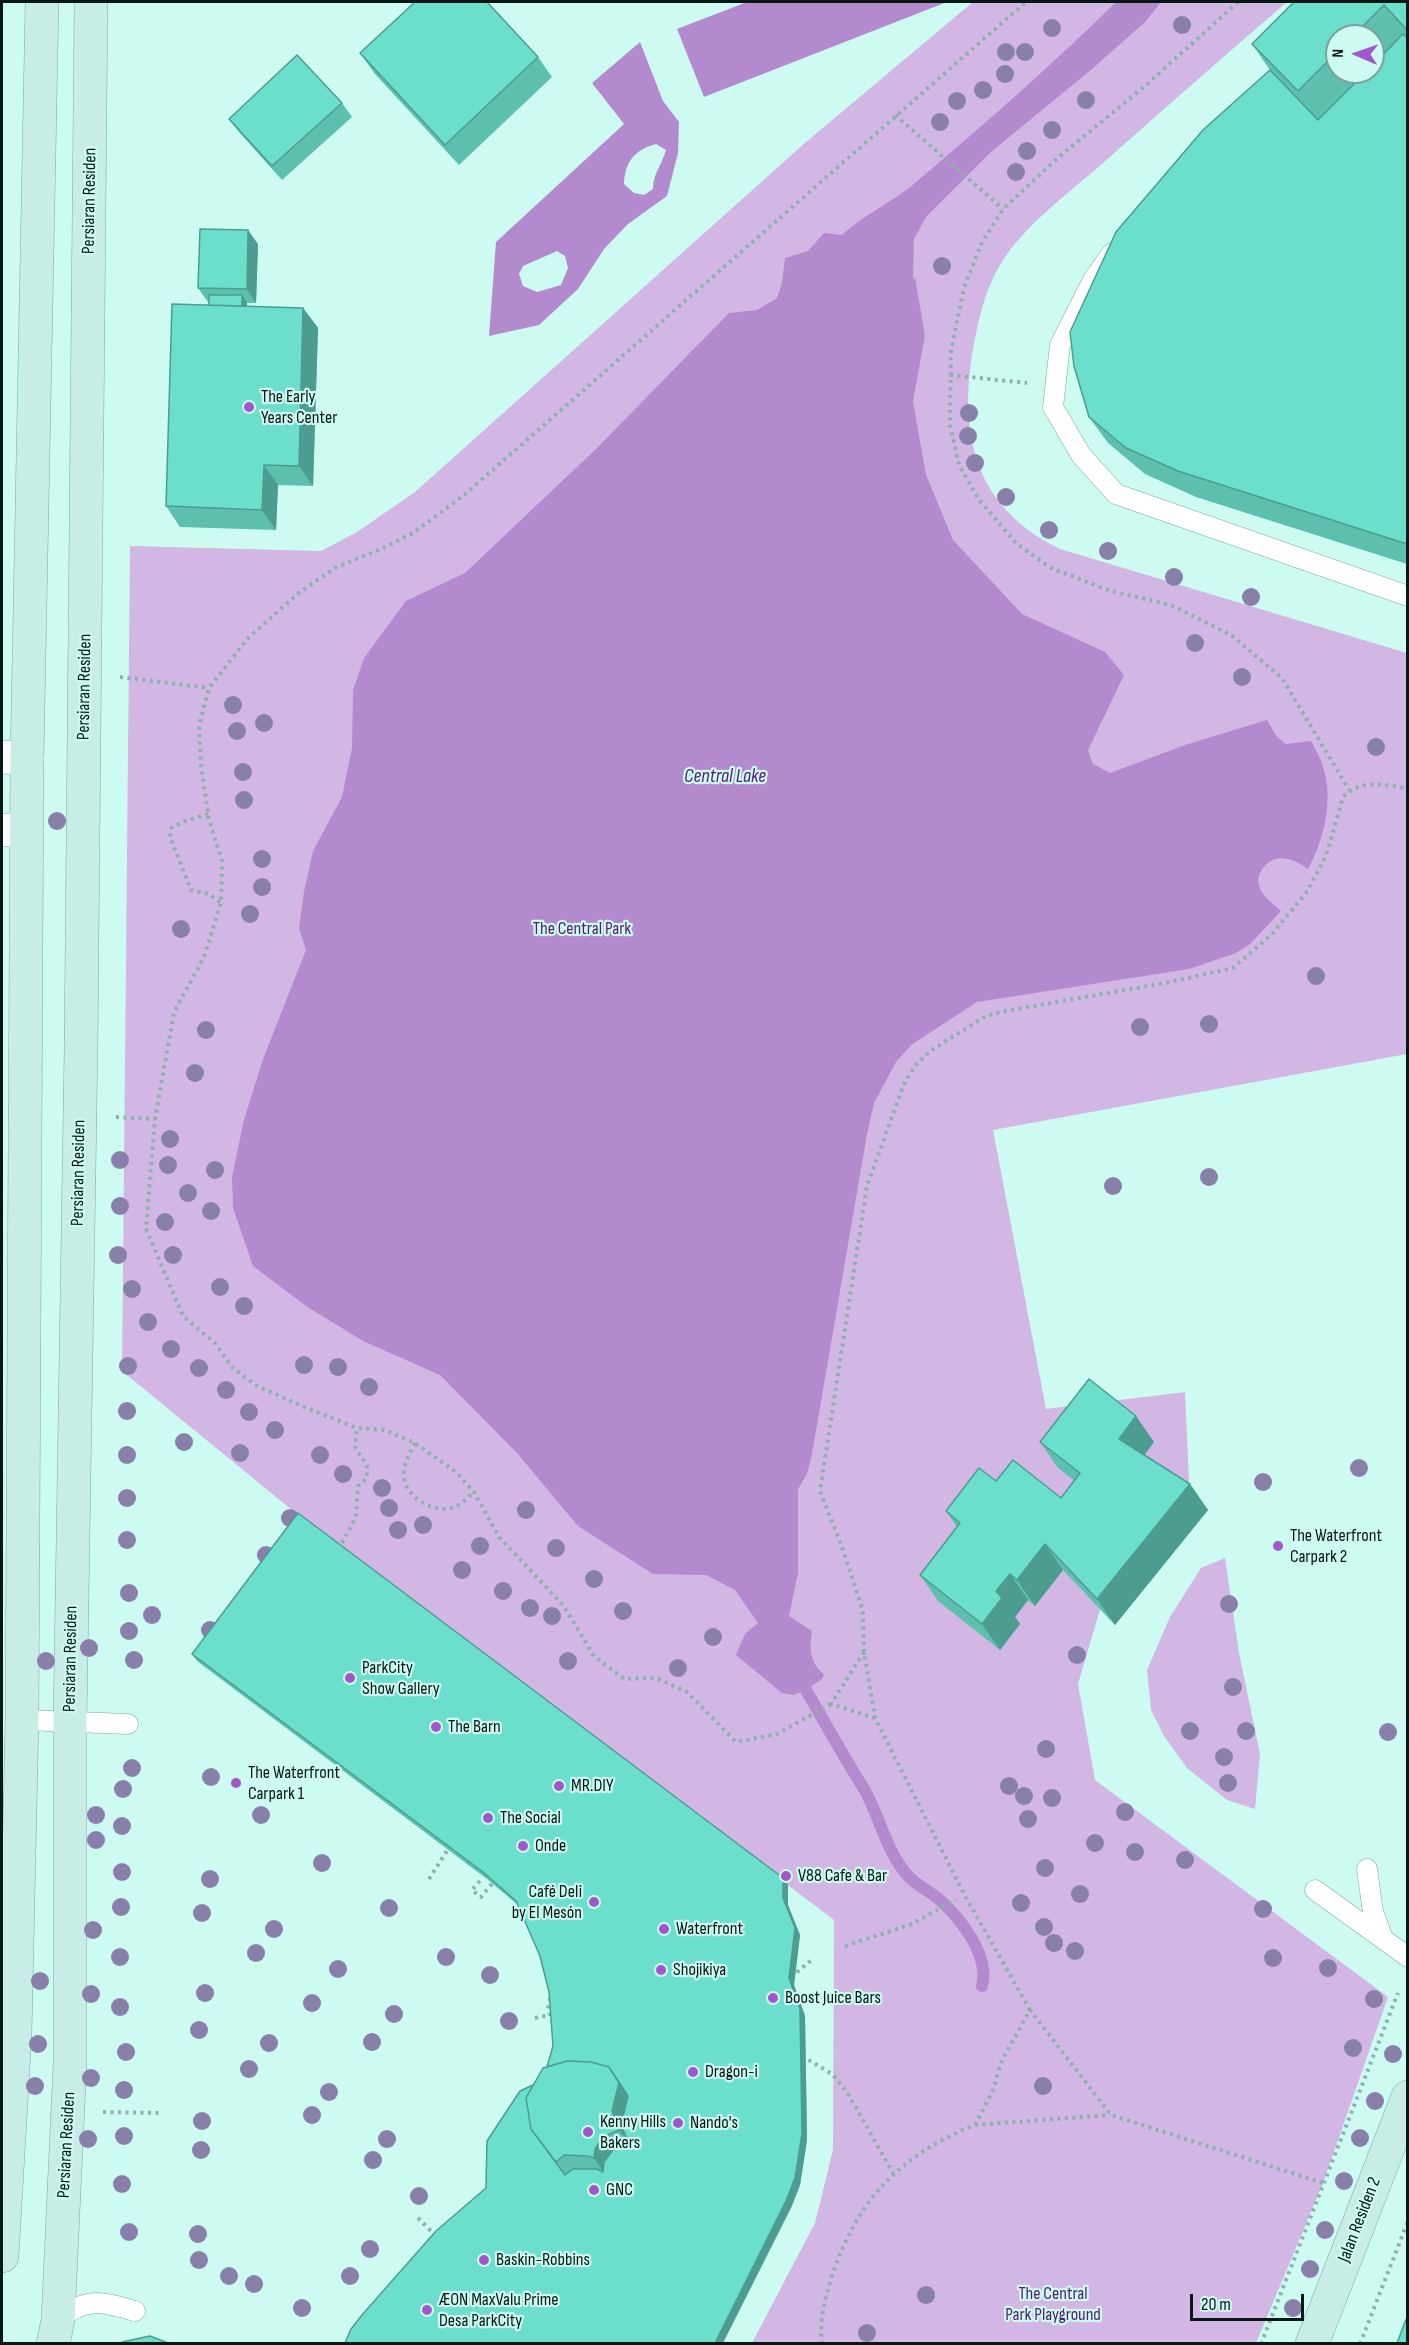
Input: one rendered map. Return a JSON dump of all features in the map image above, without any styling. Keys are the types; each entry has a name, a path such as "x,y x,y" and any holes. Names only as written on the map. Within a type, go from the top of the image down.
{"street":[{"path":"2,2256 9,1971 22,1720 14,757 42,2"},
{"name":"Persiaran Residen","path":"56,2332 70,2062 70,1722 81,1084 91,2"},
{"name":"Jalan Residen 2","path":"1312,2343 1407,2097"}],"lane":[{"path":"1120,241 1093,280 1060,345 1053,407 1081,455 1116,494 1407,596"},
{"path":"22,1720 128,1724"},
{"path":"1367,1869 1373,1912 1383,1939"},
{"path":"1315,1890 1407,1957"},
{"path":"56,2332 83,2303 106,2303 135,2311"}],"path":[{"path":"864,1652 831,1704 777,1734 736,1742 687,1692 657,1678 624,1679 594,1656 563,1605 499,1537 474,1491 456,1472 415,1443 386,1430 357,1428 255,1385 232,1367 215,1343 183,1316 146,1229 155,1119 174,1012 204,957 221,903 222,861 208,814 201,765 199,726 209,688 248,638 300,592 335,568 413,533 463,496 1026,2"},
{"path":"1238,2 1003,209 982,242 964,288 951,350 950,425 959,465 979,500 1017,544 1051,568 1111,591 1171,605 1231,635 1282,678 1349,790"},
{"path":"895,115 1003,209"},
{"path":"118,676 209,688"},
{"path":"1111,2115 1030,2010 965,1896 875,1718 864,1652 862,1611 842,1547 820,1491 867,1186 904,1084 915,1065 930,1051 986,1016 1233,969 1272,934 1306,893 1326,856 1343,797 1349,790 1372,784 1407,789"},
{"path":"208,814 176,824 171,828 170,837 191,890 209,894 221,903"},
{"path":"113,1117 155,1119"},
{"path":"342,1543 356,1517 358,1486 367,1478 367,1466 354,1447 357,1428"},
{"path":"415,1443 405,1462 404,1476 407,1487 426,1506 438,1510 454,1508 474,1491"},
{"path":"831,1704 875,1718"},
{"path":"429,1879 454,1839"},
{"path":"480,1881 472,1890 481,1897 502,1872"},
{"path":"845,1947 912,1924 956,1899"},
{"path":"789,1979 814,1958"},
{"path":"554,1991 548,2009 556,2024"},
{"path":"1261,2343 1398,1993"},
{"path":"975,2125 993,2090 1002,2060 1030,2010"},
{"path":"535,2018 556,2014"},
{"path":"797,2048 802,2056 803,2065"},
{"path":"802,2056 832,2074 847,2092 893,2173"},
{"path":"96,2112 159,2113"},
{"path":"822,2343 820,2328 839,2256 852,2225 893,2173 918,2152 947,2136 975,2125 1111,2115 1323,2183"},
{"path":"418,2218 442,2242"},
{"path":"1359,2343 1407,2221"}],"green space":[{"name":"The Central Park","path":"973,2 1287,2 1051,207 1026,231 1005,257 986,296 975,338 968,403 971,433 977,461 989,487 1007,511 1030,531 1060,549 1407,653 1407,1054 993,1130 1046,1409 1185,1392 1190,1504 1106,1589 1078,1684 1095,1780 1388,1997 1323,2183 1256,2343 752,2343 815,2223 833,2150 834,1920 303,1519 122,1371 130,546 321,551 357,532 415,492 806,142"},
{"path":"1225,1558 1239,1653 1260,1754 1255,1809 1227,1800 1187,1768 1164,1736 1151,1710 1147,1670 1170,1617 1201,1568"}],"water":[{"path":"747,2 947,2 704,97 677,29"},
{"name":"Central Lake","path":"1116,2 1161,2 1145,22 1092,69 991,152 926,217 914,239 913,280 915,277 925,336 913,401 926,475 953,540 1022,614 1105,652 1124,675 1088,750 1093,764 1110,773 1185,745 1267,720 1277,737 1286,744 1311,741 1321,760 1326,779 1328,792 1326,819 1319,845 1308,869 1292,860 1280,858 1269,862 1261,871 1258,880 1260,889 1281,911 1250,944 1236,953 1189,969 977,1002 911,1045 896,1062 874,1103 812,1454 807,1474 798,1489 798,1573 789,1616 812,1631 813,1660 824,1674 822,1679 806,1690 793,1695 782,1693 736,1655 745,1634 758,1623 735,1590 706,1575 653,1574 578,1526 517,1453 440,1375 363,1341 306,1306 253,1266 233,1208 232,1177 244,1120 263,1059 306,950 299,928 304,892 313,851 342,797 352,748 353,690 364,658 406,601 465,573 596,449 729,313 757,310 777,298 782,283 785,258 808,251 824,233 842,235 909,188 1014,97"},
{"path":"640,42 663,101 679,122 678,153 667,196 628,224 604,249 578,289 539,325 489,336 496,242 624,124 592,83","holes":["656,144 666,150 654,178 653,189 644,195 634,193 624,184 626,169 636,153","557,251 565,256 568,268 561,285 537,292 523,286 519,274 523,266"]}],"building":[{"path":"415,2 487,2 538,57 445,145 360,53"},
{"path":"1294,2 1407,2 1407,30 1384,5 1365,24 1325,24 1325,64 1298,91 1252,44"},
{"path":"1403,34 1407,38 1407,544 1178,471 1126,448 1089,417 1074,366 1070,332 1116,232 1203,130 1270,70 1318,120 1354,84 1385,84 1385,53"},
{"path":"297,55 342,103 272,166 229,119"},
{"path":"200,229 248,230 247,289 198,288"},
{"path":"209,295 242,295 242,306 209,305"},
{"name":"The Early Years Center","path":"172,304 303,308 299,466 264,465 262,510 166,506"},
{"path":"1089,1379 1136,1416 1119,1439 1190,1484 1097,1599 1045,1544 1017,1580 1010,1574 996,1591 1002,1598 982,1624 920,1575 960,1523 946,1511 979,1468 996,1481 1013,1460 1061,1498 1080,1473 1040,1442"},
{"name":"Waterfront","path":"298,1513 783,1878 783,1898 795,1928 789,1978 800,2009 802,2133 795,2178 786,2201 715,2343 345,2343 351,2329 362,2315 436,2231 486,2188 487,2141 520,2091 533,2085 526,2098 531,2129 565,2175 573,2169 597,2169 603,2172 604,2162 613,2150 629,2143 621,2125 628,2096 609,2067 591,2062 567,2061 547,2067 553,2046 549,1992 540,1956 516,1901 483,1872 192,1654"},
{"path":"567,2061 591,2062 609,2067 619,2083 612,2111 619,2130 603,2137 595,2149 594,2158 564,2155 556,2162 531,2129 526,2098 543,2068"},
{"path":"1407,2317 1407,2343 1397,2343"},
{"path":"150,2336 168,2343 121,2343 122,2342"}],"waterway":[{"path":"806,1690 864,1789 889,1846 902,1868 913,1881 936,1897 957,1917 972,1939 982,1963 982,1986"}],"place":[{"name":"The Early Years Center","path":"249,407"},
{"name":"The Waterfront Carpark 2","path":"1278,1546"},
{"name":"ParkCity Show Gallery","path":"350,1678"},
{"name":"The Barn","path":"436,1727"},
{"name":"The Waterfront Carpark 1","path":"236,1783"},
{"name":"MR.DIY","path":"559,1786"},
{"name":"The Social","path":"488,1818"},
{"name":"Onde","path":"523,1846"},
{"name":"V88 Cafe & Bar","path":"786,1876"},
{"name":"Café Deli by El Mesón","path":"594,1902"},
{"name":"Waterfront","path":"664,1929"},
{"name":"Shojikiya","path":"661,1970"},
{"name":"Boost Juice Bars","path":"773,1998"},
{"name":"Dragon-i","path":"693,2072"},
{"name":"Nando's","path":"678,2123"},
{"name":"Kenny Hills Bakers","path":"588,2132"},
{"name":"GNC","path":"594,2190"},
{"name":"Baskin-Robbins","path":"484,2260"},
{"name":"ÆON MaxValu Prime Desa ParkCity","path":"427,2310"}],"park label":[{"name":"The Central Park Playground","path":"1053,2304"}]}
